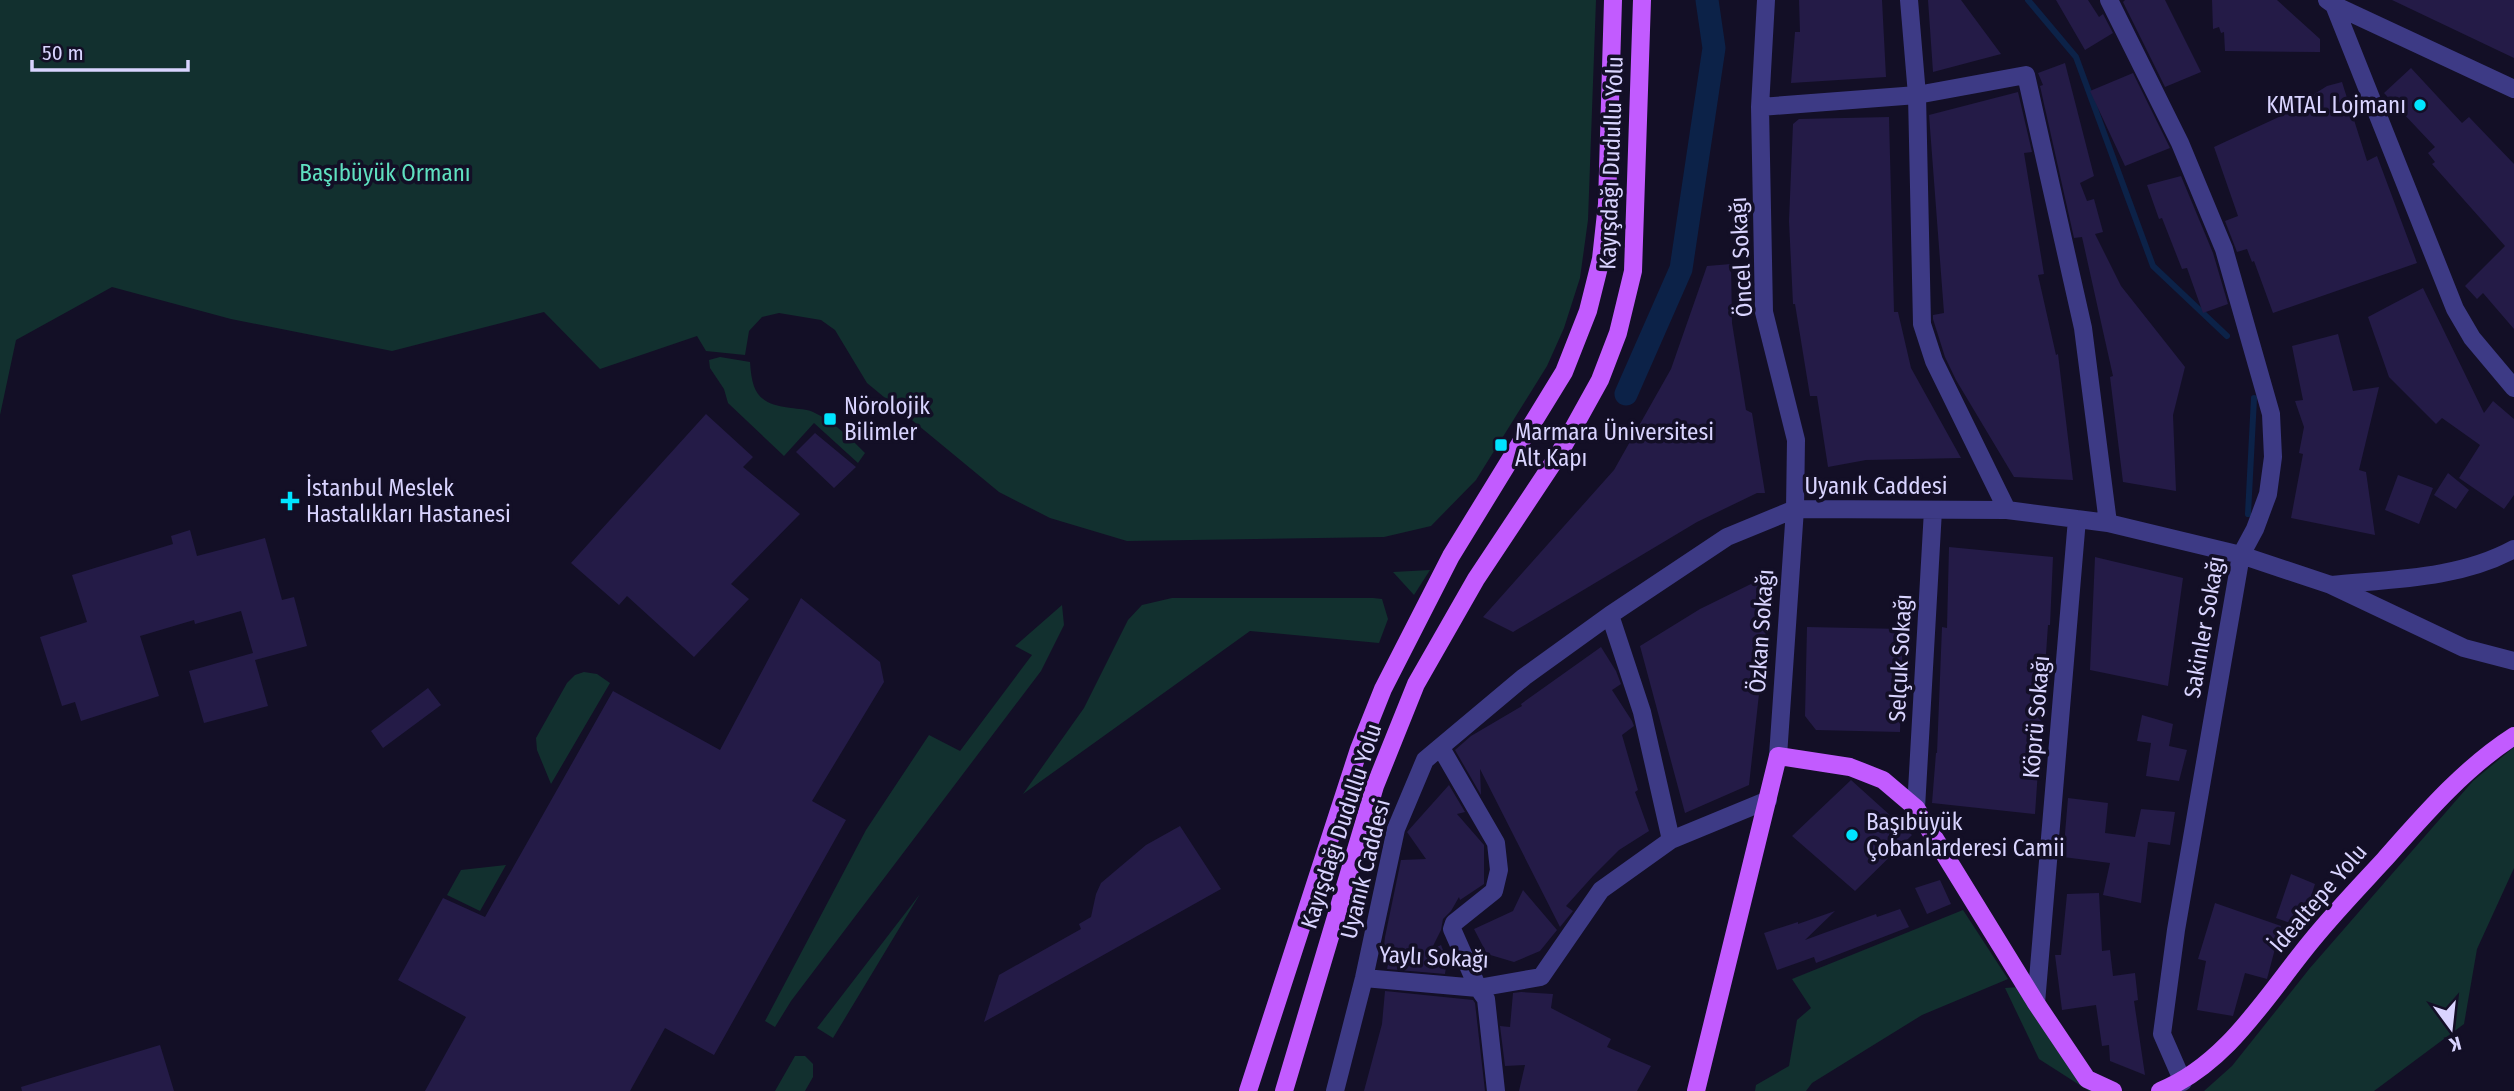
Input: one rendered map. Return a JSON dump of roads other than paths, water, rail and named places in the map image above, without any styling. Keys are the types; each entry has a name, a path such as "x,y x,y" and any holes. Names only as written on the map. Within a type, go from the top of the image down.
{"main road":[{"name":"Kayışdağı Dudullu Yolu","path":"1248,1091 1355,762 1383,689 1451,556 1564,372 1588,311 1601,259 1607,204 1613,0"},
{"name":"Kayışdağı Dudullu Yolu","path":"1284,1091 1375,786 1416,684 1476,579 1559,454 1600,380 1618,332 1633,271 1642,0"},
{"name":"İdealtepe Yolu","path":"2161,1091 2183,1082 2230,1042 2314,938 2441,797 2496,747 2514,736"},
{"path":"1696,1091 1778,756 1850,767 1883,780 1916,808 2036,1003 2087,1079 2113,1091"}],"street":[{"name":"Öncel Sokağı","path":"1766,0 1760,107 1764,312 1796,440 1795,509"},
{"path":"1909,0 1917,95 1922,324 1934,361 2007,510"},
{"name":"Sakinler Sokağı","path":"2109,0 2180,143 2224,249 2271,414 2273,457 2268,494 2255,529 2241,555 2176,930 2162,1034 2183,1082"},
{"path":"2330,3 2514,89"},
{"path":"2330,3 2455,309 2472,338 2514,388"},
{"path":"1760,107 1917,95 2026,75 2083,328 2108,523"},
{"name":"Uyanık Caddesi","path":"1335,1091 1364,978 1396,829 1425,761 1524,677 1610,615 1727,537 1795,509 2007,510 2108,523 2241,555 2331,585 2464,648 2514,661"},
{"name":"Özkan Sokağı","path":"1778,756 1795,509"},
{"name":"Selçuk Sokağı","path":"1916,808 1933,510"},
{"name":"Köprü Sokağı","path":"2036,1003 2077,519"},
{"path":"2331,585 2446,573 2496,559 2514,549"},
{"path":"1610,615 1642,712 1671,840"},
{"path":"1441,748 1496,844 1499,870 1494,891 1454,923 1452,929 1478,988 1486,999 1496,1091"},
{"name":"Yaylı Sokağı","path":"1364,978 1478,988 1541,977 1601,890 1671,840 1768,800"}],"waterway":[{"path":"1626,394 1681,269 1714,48 1707,0"},
{"path":"2028,0 2076,57 2153,266 2227,336"},
{"path":"2248,514 2254,398"}],"place":[{"name":"KMTAL Lojmanı","path":"2420,105"},
{"name":"Nörolojik Bilimler","path":"830,419"},
{"name":"Marmara Üniversitesi Alt Kapı","path":"1501,445"},
{"name":"İstanbul Meslek Hastalıkları Hastanesi","path":"290,501"},
{"name":"Başıbüyük Çobanlarderesi Camii","path":"1852,835"}],"park label":[{"name":"Başıbüyük Ormanı","path":"385,173"}]}
